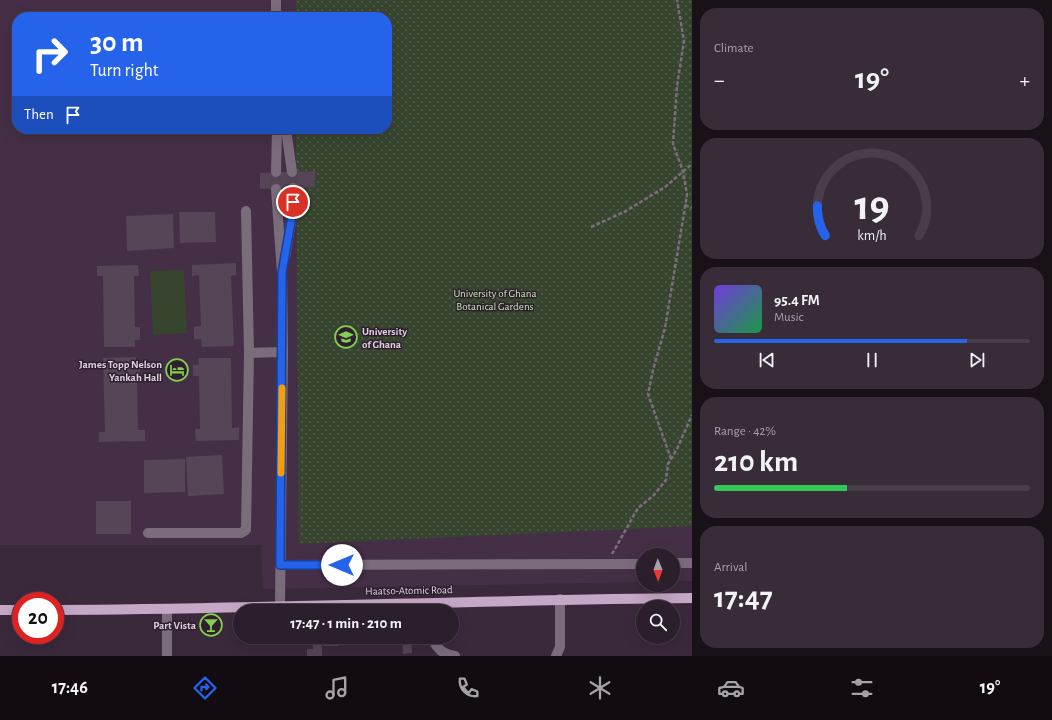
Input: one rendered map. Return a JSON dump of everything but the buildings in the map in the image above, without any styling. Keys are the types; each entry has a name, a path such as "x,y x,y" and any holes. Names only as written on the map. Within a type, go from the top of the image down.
{"main road":[{"name":"Haatso-Atomic Road","path":"459,605 560,599 692,598"},
{"name":"Haatso-Atomic Road","path":"64,610 233,607"},
{"path":"0,610 12,610"}],"street":[{"path":"276,0 276,12"},
{"path":"276,172 277,134"},
{"path":"287,134 292,172"},
{"path":"282,273 292,216 293,188"},
{"path":"276,189 282,273 283,352 280,604"},
{"path":"148,533 241,533 246,530 249,353 246,211"},
{"path":"249,353 283,352"},
{"path":"680,563 692,562"},
{"path":"280,565 605,566 636,564"},
{"path":"556,656 560,647 560,599"},
{"path":"167,609 167,656"},
{"path":"435,644 442,652 455,656"}],"path":[{"path":"671,459 648,394 653,370 666,328 687,195 683,171 673,144 677,86 684,41 676,0"},
{"path":"591,227 626,211 665,187 692,164"},
{"path":"685,205 692,208"},
{"path":"605,566 638,508 653,496 666,480 668,464 692,415"}],"shaded area":[{"name":"University of Ghana","path":"0,0 692,0 692,581 680,581 680,548 636,548 636,582 263,589 261,545 0,545"}],"green space":[{"name":"University of Ghana Botanical Gardens","path":"296,0 692,0 692,526 299,544 296,134 392,134 392,12 296,12"},
{"path":"184,270 187,333 153,335 150,271"}],"tunnel":[{"path":"276,172 276,189"},
{"path":"292,172 293,188"}],"slow traffic":[{"path":"281,473 282,388"}],"place":[{"name":"University of Ghana","path":"346,337"},
{"name":"James Topp Nelson Yankah Hall","path":"177,370"},
{"name":"Part Vista","path":"211,625"}],"route":[{"path":"293,202 282,273 283,352 280,565 342,565"}]}
